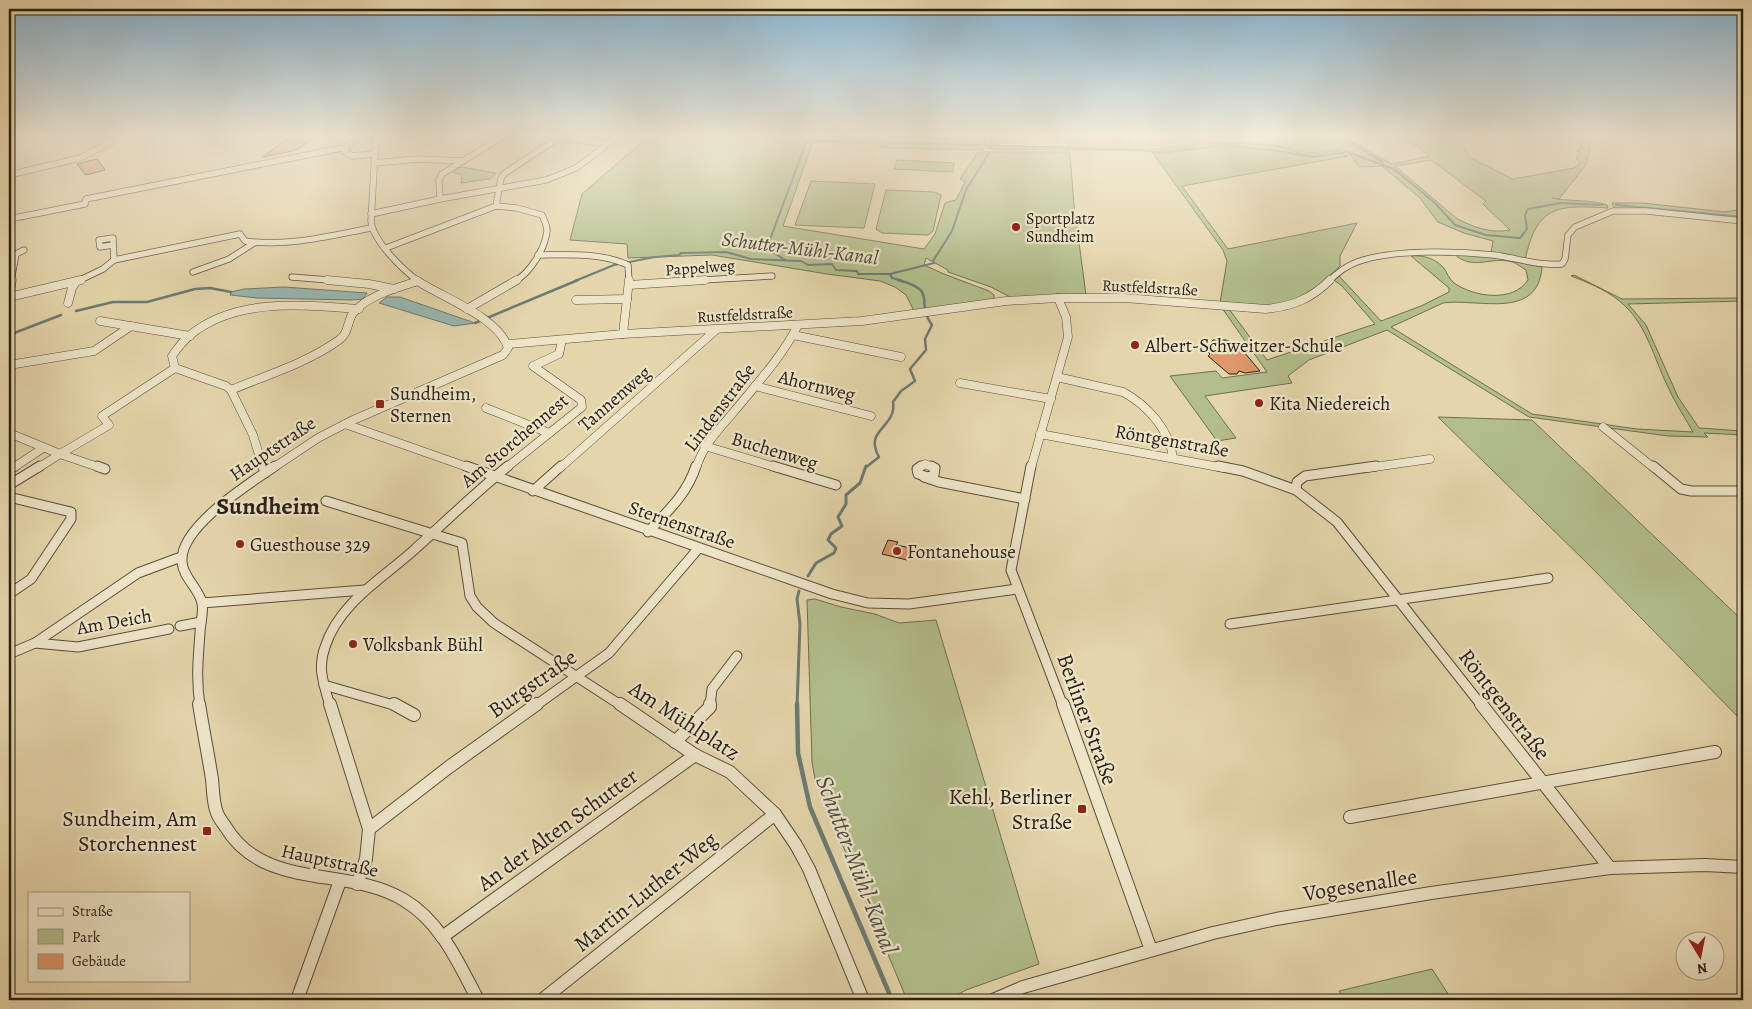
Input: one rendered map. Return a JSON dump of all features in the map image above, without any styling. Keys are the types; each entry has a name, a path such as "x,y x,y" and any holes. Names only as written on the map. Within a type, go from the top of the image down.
{"street":[{"path":"9,219 85,204 86,199 171,182"},
{"path":"373,182 371,228 397,264 418,281 483,320 504,336 509,344"},
{"path":"439,182 440,199"},
{"path":"496,206 500,182"},
{"path":"371,214 534,182"},
{"path":"386,248 496,206 518,208 542,215 547,228 545,240 528,272 467,309"},
{"name":"Rustfeldstraße","path":"509,344 623,334 862,322 1006,301 1058,298 1124,298 1259,309 1276,308 1289,306 1315,294 1348,264 1366,259 1418,254 1469,253 1497,256 1542,265 1562,264 1565,260 1568,235 1575,227 1614,211 1646,211 1743,222"},
{"path":"24,250 16,254 9,296 76,282 99,272 114,260 240,234 245,241 254,243 284,242 371,228"},
{"path":"193,272 229,259 254,243"},
{"path":"113,245 114,260"},
{"path":"538,255 601,258 625,263 630,285 623,334"},
{"name":"Pappelweg","path":"630,285 772,276"},
{"path":"292,277 370,284 394,289"},
{"path":"231,390 299,362 338,341 347,333 351,319 368,302 394,289 418,281"},
{"path":"68,303 72,288 76,282"},
{"name":"Berliner Straße","path":"1058,298 1067,321 1068,337 1040,434 1013,552 1012,570 1017,589 1072,729 1151,950"},
{"path":"576,300 627,299"},
{"path":"175,368 172,356 176,349 190,336 219,317 250,309 300,305 359,309"},
{"path":"100,321 190,336"},
{"name":"Lindenstraße","path":"648,532 684,492 690,483 699,456 705,446 754,386 793,335 798,325"},
{"path":"9,365 94,351 131,326"},
{"name":"Tannenweg","path":"534,491 717,329"},
{"path":"793,335 901,357"},
{"name":"Am Storchennest","path":"357,884 366,859 369,830 324,685 320,668 325,646 334,628 364,590 392,570 496,476 582,407 583,404 580,400 533,366 559,354 562,340"},
{"name":"Hauptstraße","path":"181,557 190,536 199,526 265,473 315,440 398,399 495,359 503,355 509,344"},
{"path":"175,368 226,386 231,390 253,435 265,473"},
{"path":"9,485 109,424 102,416 175,368"},
{"path":"1057,377 1123,392 1132,396 1147,409 1174,448 1173,458"},
{"path":"960,383 1051,399"},
{"name":"Ahornweg","path":"754,386 871,416"},
{"path":"486,408 549,433"},
{"name":"Sternenstraße","path":"345,424 496,476 648,532 832,594 868,603 908,604 1017,589"},
{"path":"1603,427 1681,489 1691,491 1743,491"},
{"path":"9,433 43,448 105,469"},
{"name":"Röntgenstraße","path":"1040,434 1242,470 1296,490 1337,522 1610,868"},
{"name":"Buchenweg","path":"705,446 836,485"},
{"path":"9,470 43,448"},
{"path":"1296,490 1297,482 1305,476 1430,459"},
{"path":"924,477 1025,500"},
{"path":"9,497 64,509 71,512 71,520 31,579 9,594"},
{"path":"326,502 433,534"},
{"name":"Am Mühlplatz","path":"433,534 462,543 470,596 477,608 494,623 578,676 695,755 730,772 775,814 796,845 809,869 864,1000"},
{"name":"Burgstraße","path":"369,830 449,767 609,653 698,549"},
{"path":"9,654 35,643 138,573 181,557 185,573 200,595 202,602 364,590"},
{"path":"1230,624 1548,578"},
{"name":"Hauptstraße","path":"202,602 196,683 217,813 221,824 240,849 258,862 289,872 384,890 403,899 425,915 442,937 478,1000"},
{"name":"Am Deich","path":"180,626 201,622"},
{"name":"Am Deich","path":"35,643 78,647 169,629"},
{"path":"676,742 710,706 712,689 737,656"},
{"path":"324,685 392,702 414,715"},
{"name":"Röntgenstraße","path":"1350,817 1715,752"},
{"name":"An der Alten Schutter","path":"442,937 695,755"},
{"name":"Martin-Luther-Weg","path":"542,1000 775,814"},
{"name":"Vogesenallee","path":"993,1000 1022,987 1151,950 1213,933 1276,919 1465,888 1610,868 1705,865 1743,867"},
{"path":"297,1000 340,881"}],"green space":[{"path":"596,182 799,182 783,226 924,249 935,234 945,203 956,200 965,182 1072,182 1086,295 1012,298 991,287 948,272 948,270 926,258 924,265 989,291 994,295 994,299 914,311 906,295 895,287 880,281 712,255 628,258 627,244 570,240 582,194"},
{"path":"811,182 875,184 864,228 795,225"},
{"path":"1174,182 1204,182 1182,186 1228,249 1357,223 1340,256 1340,266 1325,280 1300,298 1281,305 1271,307 1220,303 1227,261 1223,250"},
{"path":"1401,182 1414,182 1456,218 1482,229 1496,231 1510,230 1483,204 1486,201 1461,182 1572,182 1559,199 1594,202 1607,205 1608,208 1575,207 1552,212 1536,228 1525,260 1491,253 1493,241 1464,233 1438,222 1420,198"},
{"path":"886,190 935,192 941,195 933,231 928,235 882,233 876,229"},
{"path":"1612,203 1643,203 1725,212 1743,209 1743,221 1618,210 1614,208"},
{"path":"1453,253 1479,254 1542,267 1538,284 1530,295 1518,301 1489,304 1443,303 1391,327 1532,414 1637,429 1693,432 1662,375 1645,333 1633,314 1607,292 1571,276 1574,275 1622,299 1743,298 1743,301 1628,304 1646,325 1678,397 1699,428 1743,431 1743,435 1704,433 1708,437 1668,436 1529,417 1387,330 1309,360 1288,376 1292,383 1205,396 1236,438 1217,441 1170,376 1216,371 1222,378 1267,372 1222,308 1229,309 1267,360 1375,324 1342,286 1334,280 1339,276 1381,321 1421,306 1449,292 1449,288 1411,256 1420,256 1436,261 1443,267 1454,283 1472,292 1503,295 1513,292 1528,280 1526,270 1515,263 1499,260 1476,263 1468,262"},
{"path":"1438,417 1532,420 1743,621 1743,722 1591,567"},
{"path":"815,599 875,614 899,623 936,620 1039,964 966,990 949,1000 907,1000 815,779 812,762 807,600"},
{"path":"1432,969 1452,1000 1344,1000 1339,991"}],"water":[{"path":"284,287 367,293 363,299 352,300 257,298 230,295 231,292 244,289"},
{"path":"387,297 400,297 475,323 454,326 379,303"}],"building":[{"path":"1213,340 1226,340 1238,345 1260,371 1245,373 1239,371 1237,374 1229,374 1208,356 1210,354 1206,350"},
{"name":"Fontanehouse","path":"888,540 898,542 896,545 911,548 907,560 882,554"}],"waterway":[{"path":"785,260 771,251 769,242 791,182"},
{"path":"890,274 934,263 933,261 952,231 966,190 971,182"},
{"path":"1410,182 1435,203 1455,225 1486,235 1520,238 1527,229 1525,215 1528,209 1561,203 1602,205"},
{"path":"1616,205 1743,217"},
{"name":"Schutter-Mühl-Kanal","path":"575,281 614,265 655,257 679,255 681,253 726,252 751,259 801,261 808,265 832,264 836,270 857,271 858,274 890,274"},
{"name":"Schutter-Mühl-Kanal","path":"890,274 892,278 903,281"},
{"name":"Schutter-Mühl-Kanal","path":"475,323 578,280"},
{"name":"Schutter-Mühl-Kanal","path":"865,468 879,457 875,448 875,440 877,434 890,418 893,411 893,402 901,391 915,381 910,369 926,350 925,339 932,325 927,317 922,293 911,284 898,280"},
{"path":"76,311 113,302 147,302 195,289 210,288 231,292"},
{"path":"9,335 61,315"},
{"name":"Schutter-Mühl-Kanal","path":"808,576 816,563 834,553 836,548 828,540 831,534 842,526 838,517 846,504 846,495 860,483 865,468"},
{"name":"Schutter-Mühl-Kanal","path":"797,705 800,624 797,599 799,591"},
{"name":"Schutter-Mühl-Kanal","path":"797,705 798,753 810,807 892,1000"}],"place":[{"name":"Sportplatz Sundheim","path":"1016,227"},
{"name":"Albert-Schweitzer-Schule","path":"1135,345"},
{"name":"Kita Niedereich","path":"1259,403"},
{"name":"Sundheim, Sternen","path":"380,404"},
{"name":"Guesthouse 329","path":"240,544"},
{"name":"Fontanehouse","path":"897,551"},
{"name":"Volksbank Bühl","path":"353,644"},
{"name":"Kehl, Berliner Straße","path":"1082,809"},
{"name":"Sundheim, Am Storchennest","path":"207,831"}],"district":[{"name":"Sundheim","path":"268,506"}]}
